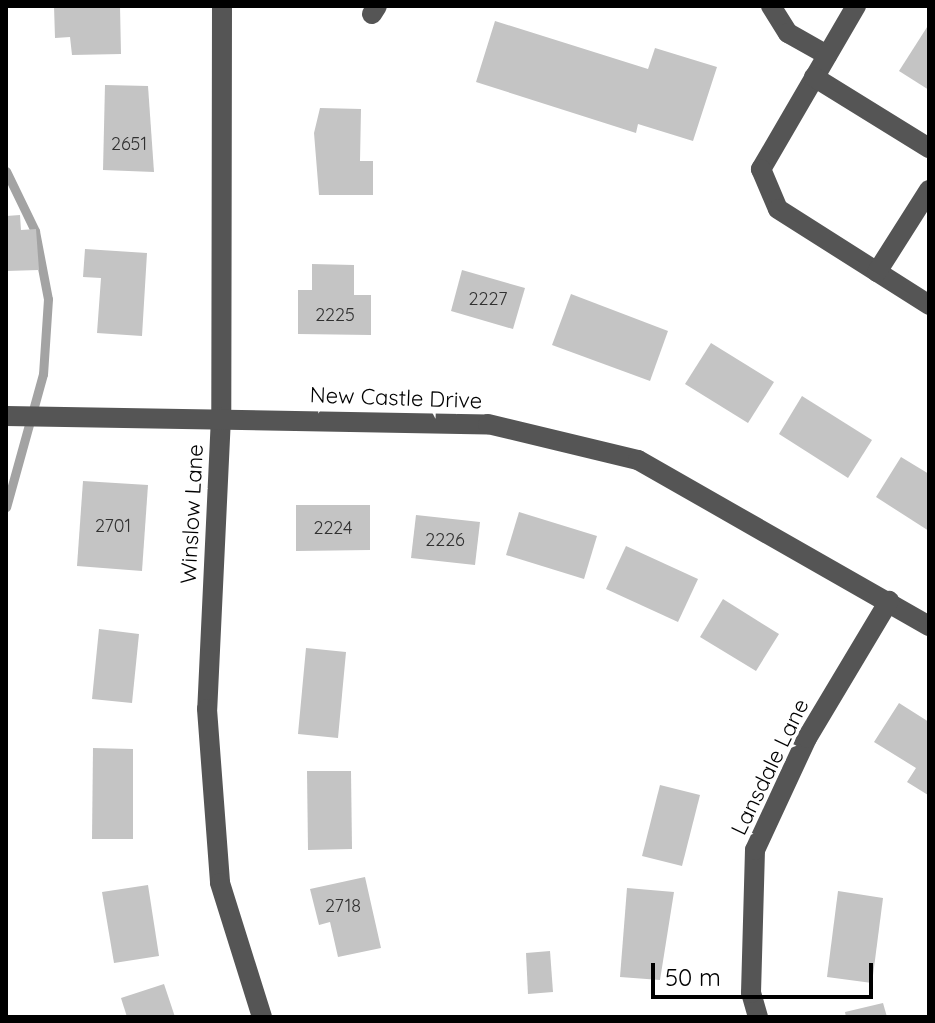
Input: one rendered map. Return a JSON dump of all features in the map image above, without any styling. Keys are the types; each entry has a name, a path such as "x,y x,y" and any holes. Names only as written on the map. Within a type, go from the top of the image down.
{"street":[{"name":"Winslow Lane","path":"222,6 221,417 207,709 220,883 262,1017"},
{"path":"771,6 788,33 827,55"},
{"path":"856,6 761,169 778,209 929,305"},
{"path":"814,77 929,148"},
{"path":"877,272 929,190"},
{"name":"New Castle Drive","path":"6,416 221,417 488,424 638,460 929,626"},
{"name":"Lansdale Lane","path":"758,1017 751,993 755,850 807,738 889,601"}],"building":[{"path":"54,6 120,6 121,54 72,55 70,37 55,38"},
{"path":"495,21 648,69 655,48 717,67 693,141 638,124 636,133 476,82"},
{"path":"929,24 929,90 899,71"},
{"path":"105,85 148,86 154,172 103,170"},
{"path":"320,108 361,109 360,161 373,161 373,195 319,195 314,133"},
{"path":"20,215 21,230 36,229 39,270 6,271 6,216"},
{"path":"85,249 147,253 142,336 97,333 101,278 83,277"},
{"path":"312,264 354,265 354,295 371,295 371,335 298,334 298,290 312,290"},
{"path":"462,270 525,288 513,329 451,311"},
{"path":"571,294 668,331 650,381 552,345"},
{"path":"711,343 774,382 748,423 685,384"},
{"path":"802,396 872,440 848,478 779,434"},
{"path":"901,457 929,474 929,531 876,497"},
{"path":"83,481 148,485 142,571 77,566"},
{"path":"296,505 370,505 370,550 296,551"},
{"path":"519,512 597,536 584,579 506,555"},
{"path":"416,515 480,522 475,565 411,558"},
{"path":"626,546 698,579 678,622 606,589"},
{"path":"723,599 779,634 756,671 700,637"},
{"path":"99,629 139,634 132,703 92,699"},
{"path":"306,648 346,652 338,738 298,734"},
{"path":"899,703 929,722 928,795 907,782 916,768 874,742"},
{"path":"93,748 133,749 133,839 92,839"},
{"path":"307,771 351,771 352,849 308,850"},
{"path":"660,785 700,795 682,866 642,856"},
{"path":"365,877 381,948 338,957 330,922 319,925 310,889"},
{"path":"148,885 159,956 114,963 102,892"},
{"path":"627,888 674,892 660,980 620,977"},
{"path":"838,891 883,898 872,983 827,977"},
{"path":"550,951 553,992 528,994 526,953"},
{"path":"164,984 175,1017 127,1017 121,998"},
{"path":"883,1003 887,1017 846,1017 845,1012"}],"waterway":[{"path":"6,171 35,231 48,299 43,374 6,507"}]}
